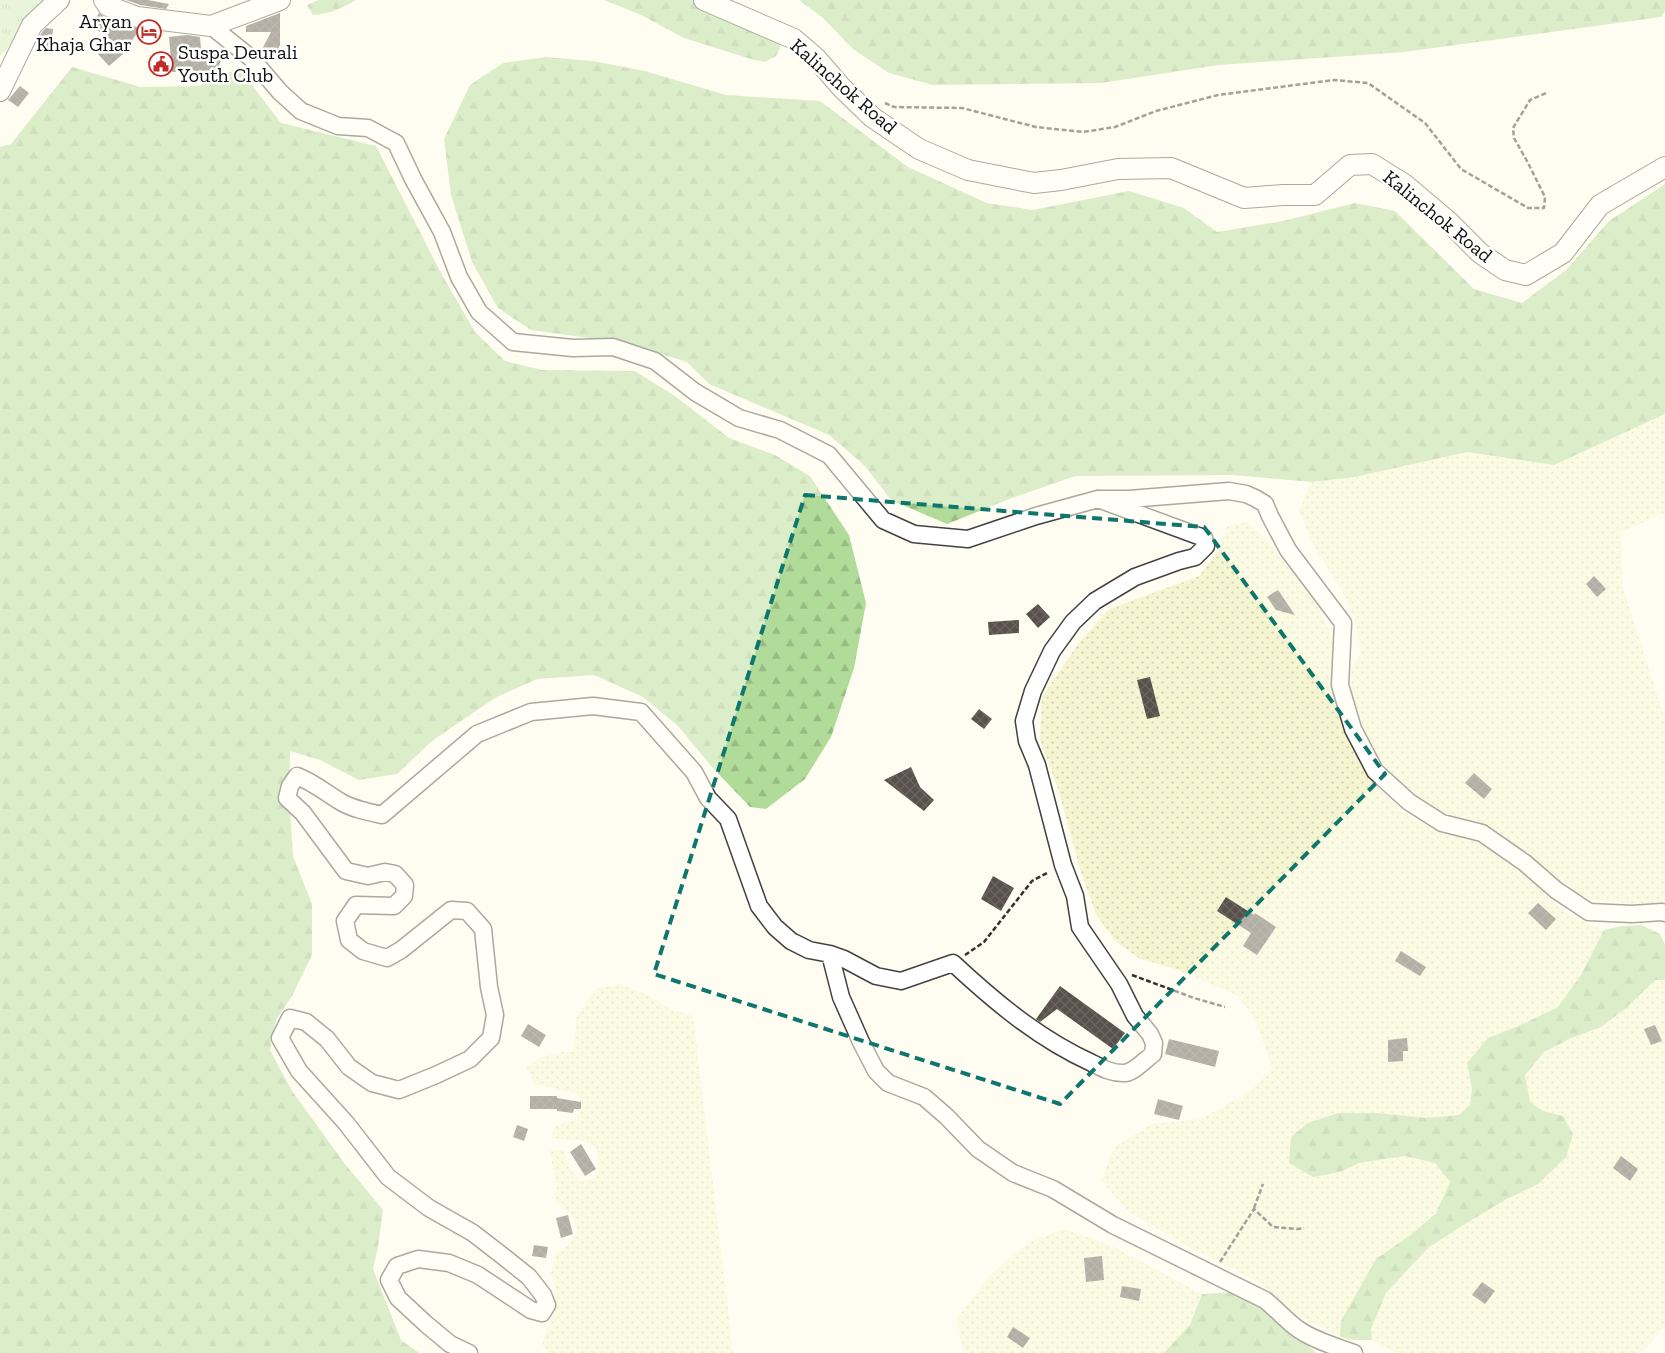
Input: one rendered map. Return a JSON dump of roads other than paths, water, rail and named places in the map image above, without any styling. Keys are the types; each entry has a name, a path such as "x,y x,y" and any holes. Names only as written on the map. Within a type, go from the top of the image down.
{"street":[{"path":"0,91 32,25 59,0"},
{"path":"104,0 108,6 137,17 211,26 280,0"},
{"name":"Kalinchok Road","path":"704,0 794,39 816,58 841,87 872,117 919,150 968,170 1034,183 1118,169 1170,168 1244,198 1315,195 1350,166 1372,164 1404,184 1450,223 1480,253 1506,270 1526,276 1563,254 1600,205 1665,167"},
{"path":"211,26 251,58 280,92 301,111 338,126 368,128 396,143 412,178 442,232 459,277 479,312 513,342 573,348 613,347 655,361 695,392 740,418 780,430 830,455 883,520 914,534 968,539 1036,516 1098,499 1129,499 1229,491 1246,494 1265,504 1288,550 1343,623 1340,685 1353,729 1375,771 1409,802 1442,823 1482,833 1525,863 1556,890 1589,912 1665,913"},
{"path":"470,1353 450,1344 398,1298 389,1280 397,1266 418,1259 449,1263 478,1275 531,1310 542,1313 547,1305 543,1295 529,1277 473,1233 429,1208 388,1177 346,1123 299,1072 280,1038 290,1018 306,1022 327,1039 349,1067 372,1083 400,1090 470,1059 491,1038 495,1015 489,987 483,929 467,911 451,910 402,950 387,958 363,951 349,940 344,921 356,904 394,906 404,896 405,885 395,874 385,872 368,876 346,872 303,813 288,798 290,786 296,776 309,781 342,803 382,815 478,734 531,712 593,706 642,712 694,772 708,798 728,819 760,906 775,927 791,942 809,950 830,954 876,976 901,981 953,962 984,992 1028,1027 1072,1054 1110,1072 1126,1073 1153,1054 1154,1043 1150,1034 1136,1016 1119,984 1080,926 1075,896 1063,865 1037,765 1027,741 1024,721 1033,691 1052,651 1073,622 1095,601 1136,577 1178,561 1195,557 1206,546 1204,538 1098,499"},
{"path":"830,954 841,997 861,1042 876,1071 888,1083 924,1098 946,1116 978,1150 1012,1172 1053,1189 1113,1225 1266,1300 1295,1327 1327,1344 1354,1353"}],"place":[{"name":"Aryan Khaja Ghar","path":"149,32"},
{"name":"Suspa Deurali Youth Club","path":"161,64"}]}
